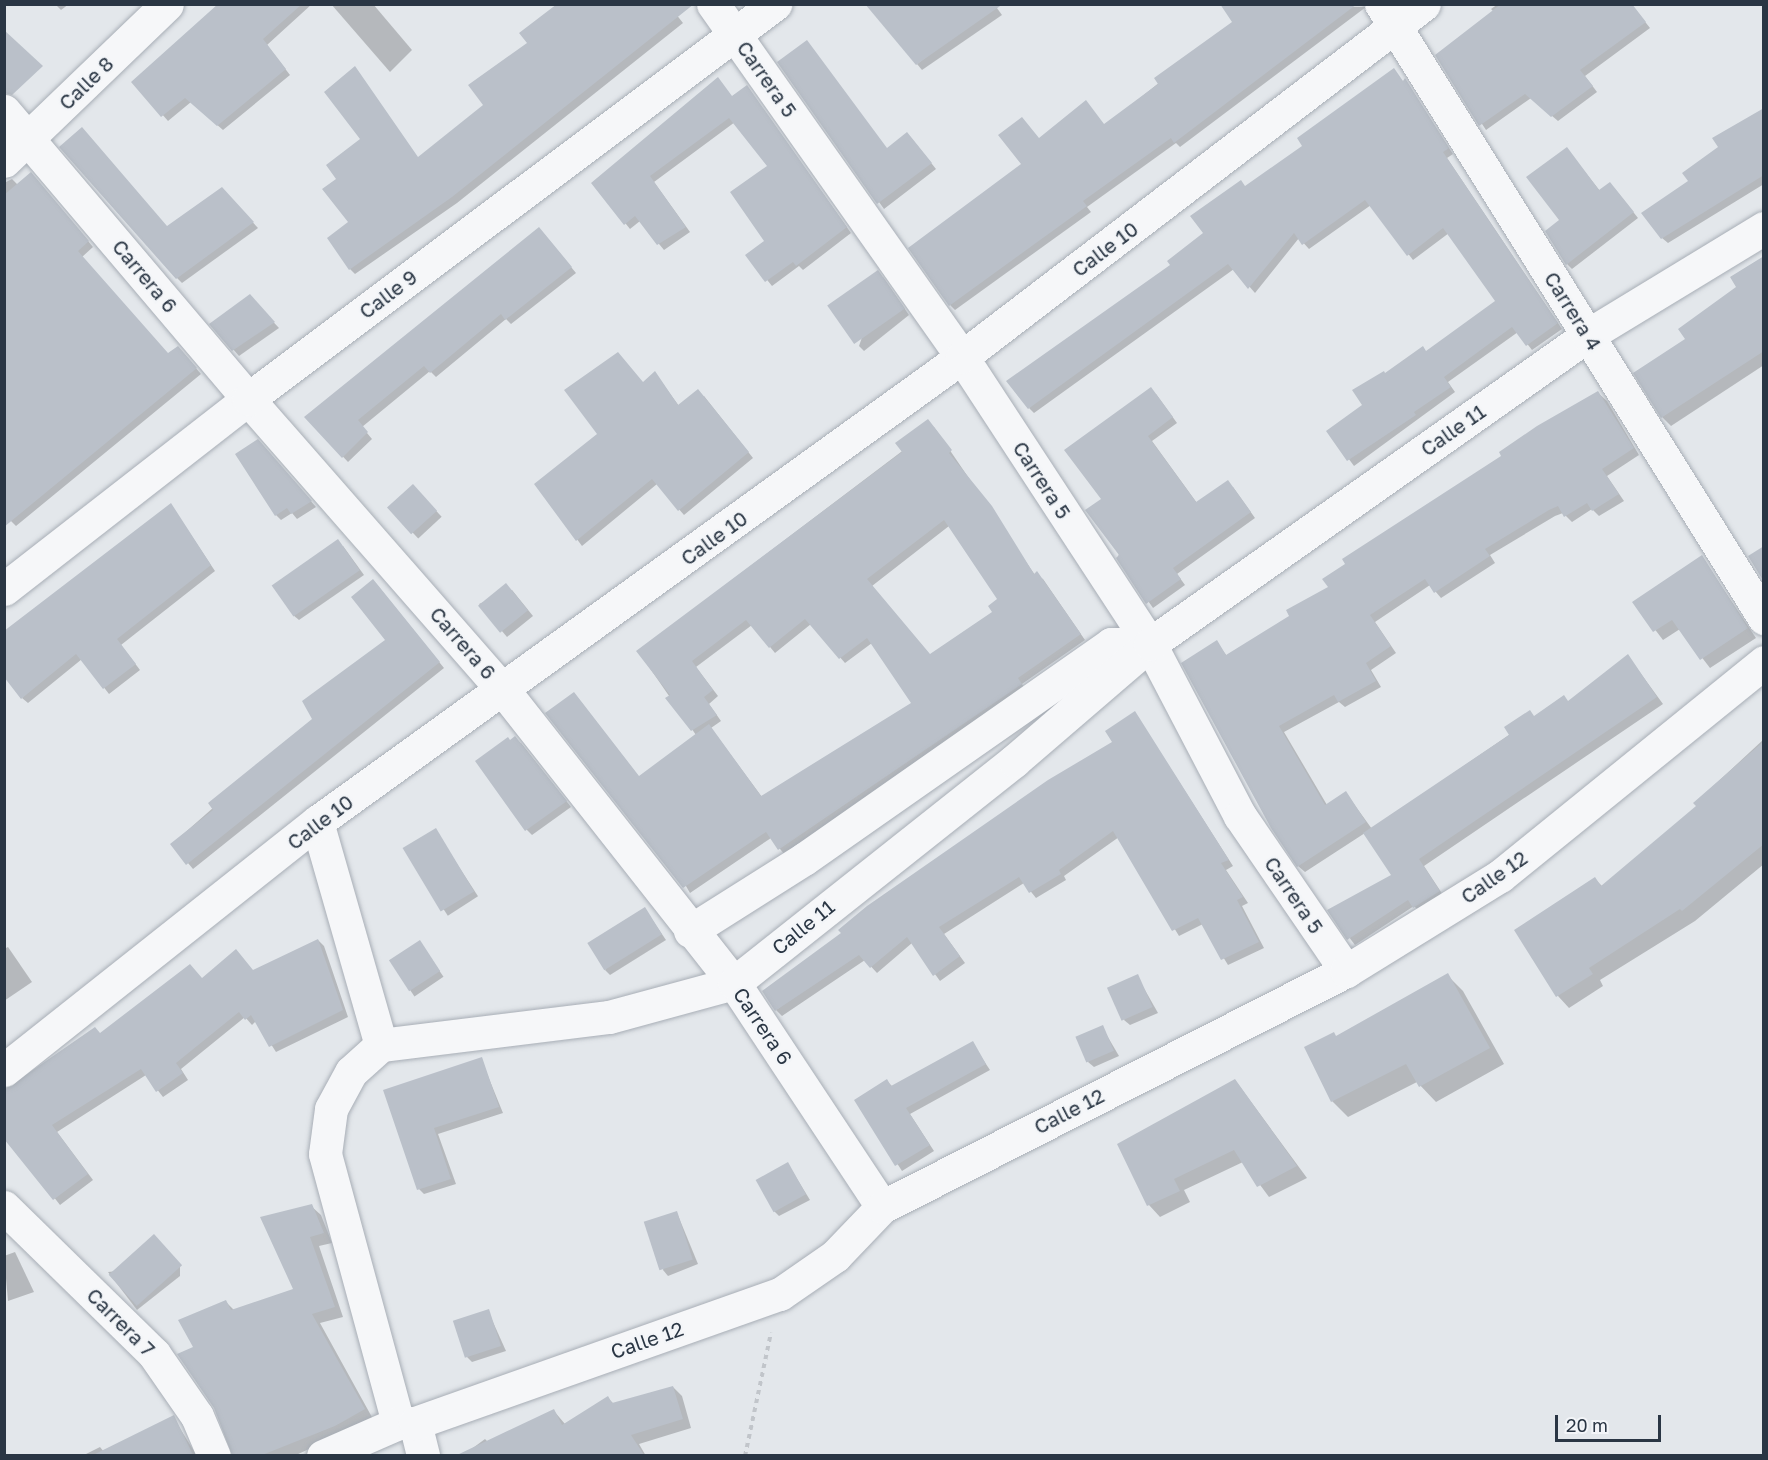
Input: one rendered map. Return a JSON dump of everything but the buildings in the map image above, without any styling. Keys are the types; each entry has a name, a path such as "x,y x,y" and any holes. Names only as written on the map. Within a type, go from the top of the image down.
{"street":[{"name":"Calle 8","path":"4,161 166,4"},
{"name":"Carrera 5","path":"713,4 962,357 1150,644 1240,816 1346,971"},
{"name":"Calle 9","path":"4,589 248,399 775,4"},
{"name":"Calle 10","path":"4,1070 317,822 504,691 962,357 1388,16 1424,4"},
{"name":"Carrera 4","path":"1388,16 1764,618"},
{"name":"Carrera 6","path":"4,111 30,137 248,399 504,691 690,931 734,983 882,1207"},
{"name":"Calle 11","path":"381,1046 609,1017 734,983 1014,761 1150,644 1588,335 1764,228"},
{"path":"690,931 804,859 1111,644 1150,644"},
{"name":"Calle 12","path":"323,1455 406,1422 780,1293 835,1256 882,1207 1346,971 1500,876 1764,662"},
{"path":"317,822 381,1046 351,1072 331,1109 325,1154 406,1422 423,1455"},
{"name":"Carrera 7","path":"4,1206 154,1354 197,1416 214,1455"}],"path":[{"path":"745,1455 780,1293"}]}
